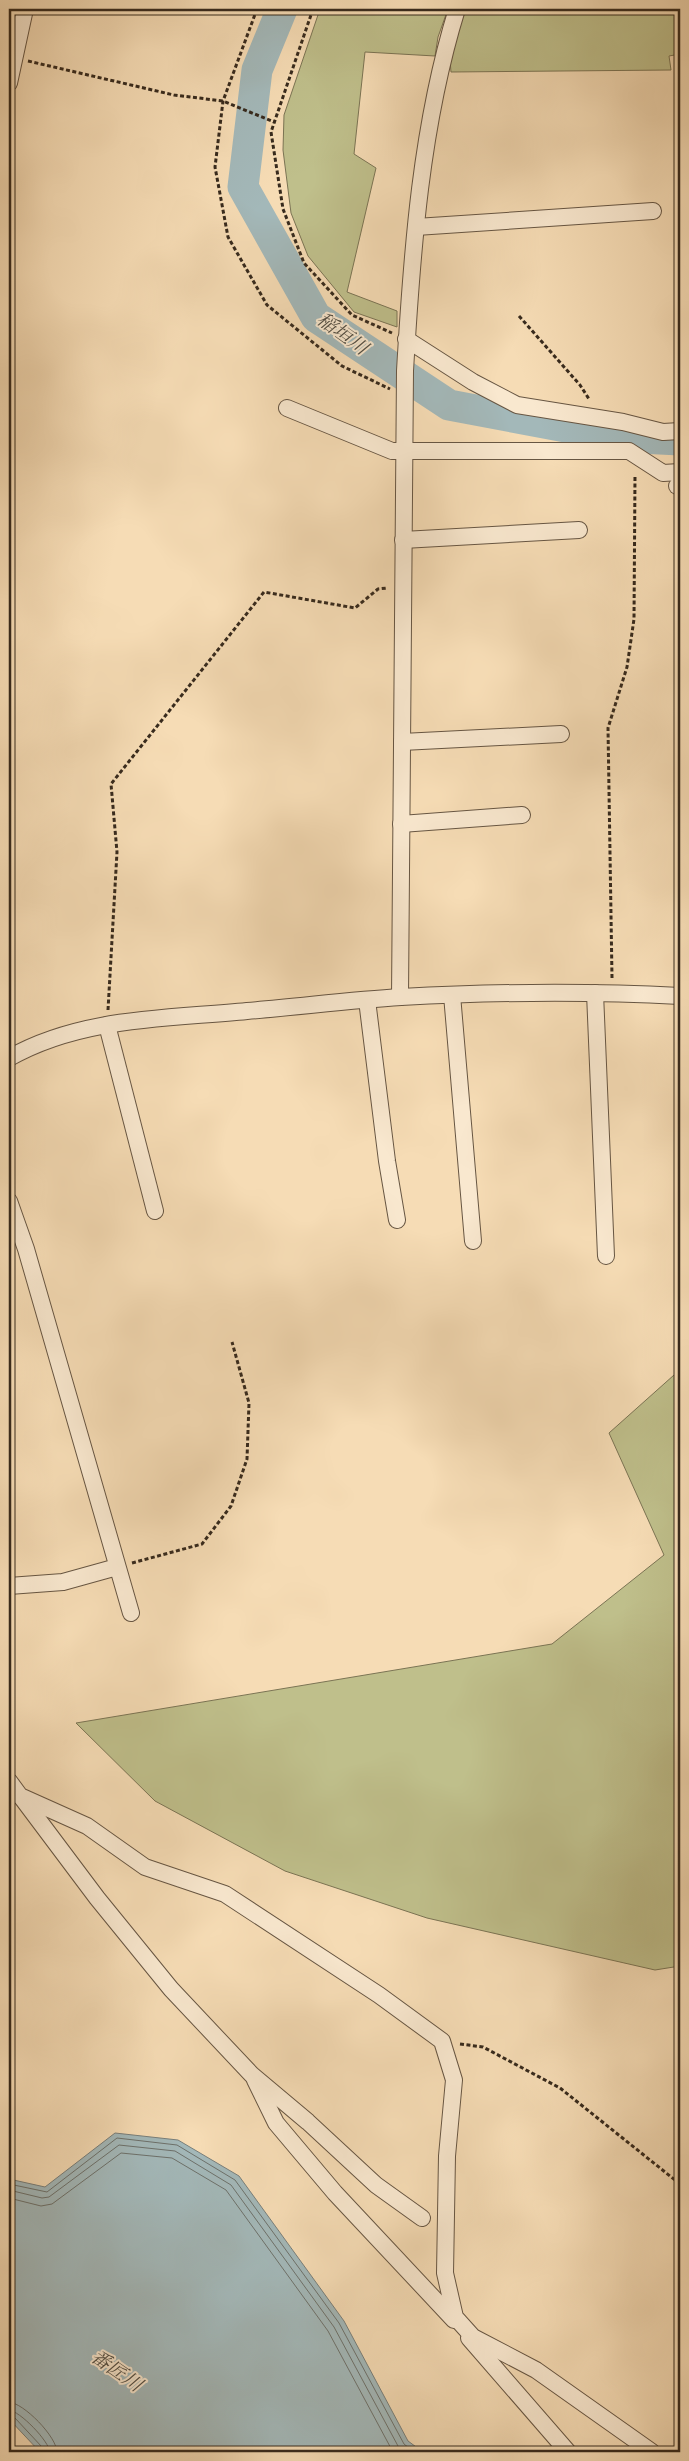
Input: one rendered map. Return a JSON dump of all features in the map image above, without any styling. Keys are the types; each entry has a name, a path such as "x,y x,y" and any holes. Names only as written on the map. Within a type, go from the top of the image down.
{"street":[{"path":"9,83 25,9"},
{"path":"400,997 406,339 410,276 426,154 444,51 457,9"},
{"path":"416,227 653,211"},
{"path":"406,339 473,382 517,405 602,419 663,432 680,431"},
{"path":"287,408 392,451 629,450 663,473 679,481"},
{"path":"404,540 579,530"},
{"path":"402,742 561,734"},
{"path":"401,824 522,816"},
{"path":"9,1058 57,1037 107,1024 400,997 612,993 680,996"},
{"path":"595,994 606,1256"},
{"path":"452,995 473,1241"},
{"path":"367,1000 387,1162 397,1220"},
{"path":"107,1024 156,1211"},
{"path":"9,1201 26,1248 130,1613"},
{"path":"9,1586 63,1582 117,1567"},
{"path":"9,1781 97,1898 171,1989 252,2075 376,2186 422,2218"},
{"path":"20,1796 87,1826 144,1867 225,1894 378,1995 442,2041 454,2080 447,2156 444,2273 454,2317 473,2337 536,2370 652,2452"},
{"path":"252,2075 276,2123 335,2193 431,2293 568,2452"}],"path":[{"path":"257,9 223,102 215,167 228,237 267,305 342,366 404,395"},
{"path":"313,9 271,132 283,209 304,263 352,316 406,339"},
{"path":"14,57 174,95 223,102 274,122"},
{"path":"520,316 580,385 602,419"},
{"path":"612,993 608,728 627,667 634,618 635,454"},
{"path":"107,1024 117,852 111,784 264,592 355,608 378,589 403,586"},
{"path":"117,1567 202,1544 232,1506 247,1460 249,1403 232,1342"},
{"path":"442,2041 483,2047 560,2088 680,2184"}],"green space":[{"path":"320,9 448,9 438,37 435,56 365,52 354,154 376,168 347,292 397,311 397,327 354,312 308,256 291,213 283,150 284,115"},
{"path":"465,9 668,9 668,14 680,12 680,54 669,56 671,70 451,72 449,48"},
{"path":"680,1372 680,1966 655,1970 427,1918 285,1871 155,1801 76,1723 552,1644 664,1555 609,1433 674,1375"}],"water":[{"name":"番匠川","path":"115,2133 178,2140 239,2176 344,2321 408,2441 423,2452 40,2452 9,2419 9,2179 45,2187"}],"waterway":[{"name":"稲垣川","path":"282,9 257,70 243,187 316,317 449,405 619,437 680,440"}]}
